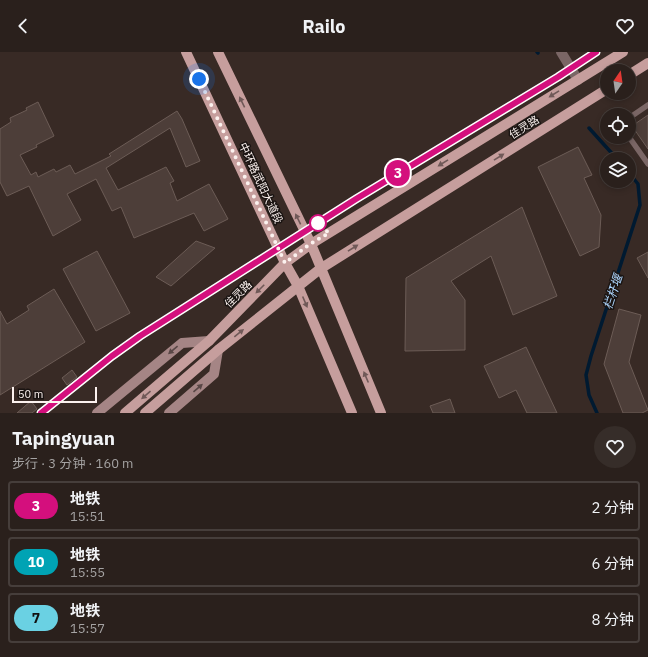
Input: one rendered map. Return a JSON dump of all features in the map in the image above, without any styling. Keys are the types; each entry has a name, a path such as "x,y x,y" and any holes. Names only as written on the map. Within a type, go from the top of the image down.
{"main road":[{"name":"中环路武阳大道段","path":"186,52 285,263 298,286 352,413"},
{"name":"中环路武阳大道段","path":"218,52 310,244 381,413"},
{"name":"佳灵路","path":"125,413 209,341 285,263 310,244 623,52"},
{"path":"636,71 648,63"},
{"name":"佳灵路","path":"145,413 218,350 320,269 600,93"}],"street":[{"path":"561,52 578,80"},
{"path":"97,413 182,343 209,341"},
{"path":"169,413 214,374 218,350"}],"lane":[{"path":"636,113 648,105"},
{"path":"634,144 648,164"}],"building":[{"path":"38,102 54,136 36,145 37,147 20,155 31,175 36,172 38,177 54,169 56,172 70,165 75,174 111,156 109,154 177,111 200,161 186,167 170,128 106,168 118,190 166,167 174,181 170,183 177,201 209,184 228,219 204,231 194,213 134,238 121,207 112,211 96,179 67,194 81,220 53,236 29,186 7,196 0,182 0,129 11,122 10,118 27,110 26,108"},
{"path":"648,115 648,149 636,132 636,123"},
{"path":"578,147 592,175 584,178 601,215 599,247 580,256 538,167"},
{"path":"522,207 557,296 513,315 491,256 451,281 465,300 465,350 405,351 406,278"},
{"path":"196,241 215,248 171,286 156,277"},
{"path":"97,251 130,313 96,331 63,269"},
{"path":"648,252 648,278 637,258"},
{"path":"54,289 85,342 0,395 0,311 7,324 29,310 27,306"},
{"path":"619,309 641,315 629,362 648,410 642,413 623,413 604,364"},
{"path":"526,347 557,413 527,413 516,390 499,398 484,366"},
{"path":"72,370 77,377 67,385 62,378"},
{"path":"450,399 455,413 433,413 430,406"},
{"path":"31,401 37,409 32,413 17,413"}],"waterway":[{"name":"栏杆堰","path":"589,128 611,152"},
{"name":"栏杆堰","path":"597,413 589,395 586,375 640,205 638,184 636,182"}],"metro line":[{"name":"3","path":"41,413 78,382 140,336 356,199 558,77 596,52"}],"route":[{"path":"199,79 285,263 310,244 329,233 318,223"}]}
